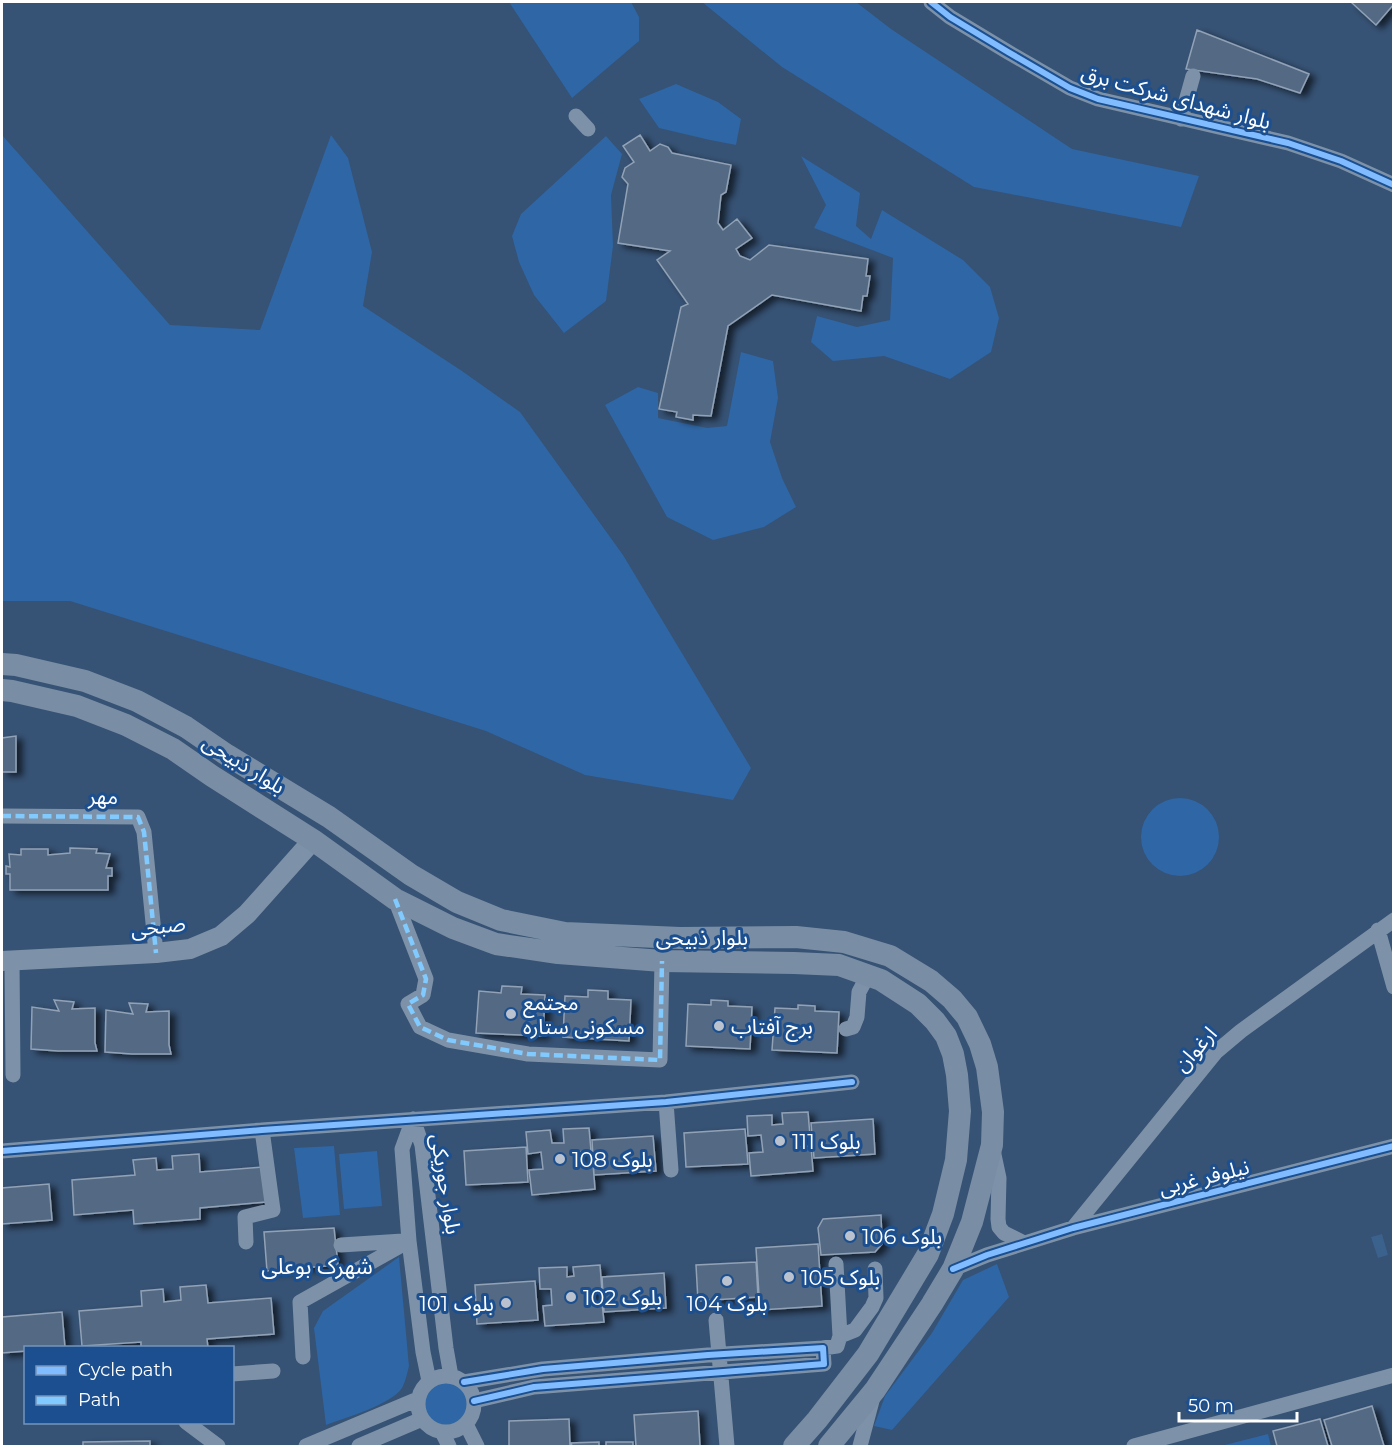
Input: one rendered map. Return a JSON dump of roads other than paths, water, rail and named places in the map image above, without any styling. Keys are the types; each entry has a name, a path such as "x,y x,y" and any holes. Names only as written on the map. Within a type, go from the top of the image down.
{"main road":[{"name":"بلوار ذبیحی","path":"2,664 16,665 85,681 137,701 186,727 227,755 329,817 411,875 457,902 501,920 565,933 680,938 796,937 844,942 890,956 931,981 952,999 967,1017 980,1044 987,1067 993,1112 992,1145 972,1222 953,1269 932,1304 875,1390 829,1446"},
{"name":"بلوار ذبیحی","path":"2,690 77,706 126,725 173,749 313,840 395,899 453,928 496,944 558,953 662,961 839,965 881,980 918,1004 946,1036 953,1054 957,1075 960,1111 956,1160 943,1214 928,1254 868,1354 794,1446"},
{"path":"313,840 329,817"}],"street":[{"name":"بلوار شهدای شرکت برق","path":"931,2 951,17 1070,88 1098,99 1288,143 1341,161 1394,185"},
{"path":"1180,118 1193,76"},
{"path":"576,116 588,129"},
{"name":"مهر","path":"2,816 138,817 144,832 156,953"},
{"name":"صبحی","path":"7,961 190,949 221,936 247,914 313,840"},
{"path":"395,899 426,979 423,995 408,1004 420,1027 448,1040 528,1054 660,1060 662,961"},
{"name":"ارغوان","path":"1073,1228 1216,1052 1241,1031 1394,920"},
{"path":"1378,930 1394,987"},
{"path":"7,961 14,1075"},
{"path":"846,1029 853,1028 857,1017 859,992 868,975"},
{"path":"2,1151 262,1130 666,1102 852,1082"},
{"path":"666,1102 671,1170"},
{"name":"بلوار جوریکی","path":"413,1119 402,1149 409,1241 423,1352 429,1381"},
{"name":"بلوار جوریکی","path":"413,1119 423,1145 446,1348 458,1379"},
{"path":"246,1242 245,1217 273,1210 262,1130"},
{"path":"992,1145 999,1178 999,1227 1004,1233 1024,1243"},
{"name":"نیلوفر غربی","path":"953,1269 987,1255 1073,1228 1394,1146"},
{"path":"341,1245 409,1241"},
{"path":"303,1357 300,1302 409,1241"},
{"path":"458,1379 469,1387 474,1401 471,1418 454,1431 442,1432 427,1425 419,1413 420,1392 429,1381 443,1376 458,1379 543,1369 837,1346 840,1335 836,1264"},
{"path":"840,1335 855,1330 872,1307 876,1298 875,1269"},
{"path":"716,1320 727,1446"},
{"path":"474,1401 534,1387 824,1364 824,1348"},
{"path":"234,1374 273,1371"},
{"path":"1134,1446 1394,1375"},
{"path":"860,1446 875,1390"},
{"path":"306,1446 418,1399"},
{"path":"359,1446 422,1419"},
{"path":"189,1424 218,1446"},
{"path":"466,1424 477,1446"},
{"path":"442,1432 449,1446"}],"place":[{"name":"مجتمع مسکونی ستاره","path":"511,1014"},
{"name":"برج آفتاب","path":"719,1026"},
{"name":"بلوک 111","path":"780,1141"},
{"name":"بلوک 108","path":"560,1159"},
{"name":"بلوک 106","path":"850,1236"},
{"name":"بلوک 105","path":"789,1277"},
{"name":"بلوک 104","path":"727,1281"},
{"name":"بلوک 102","path":"571,1297"},
{"name":"بلوک 101","path":"506,1303"}],"district":[{"name":"شهرک بوعلی","path":"317,1266"}]}
